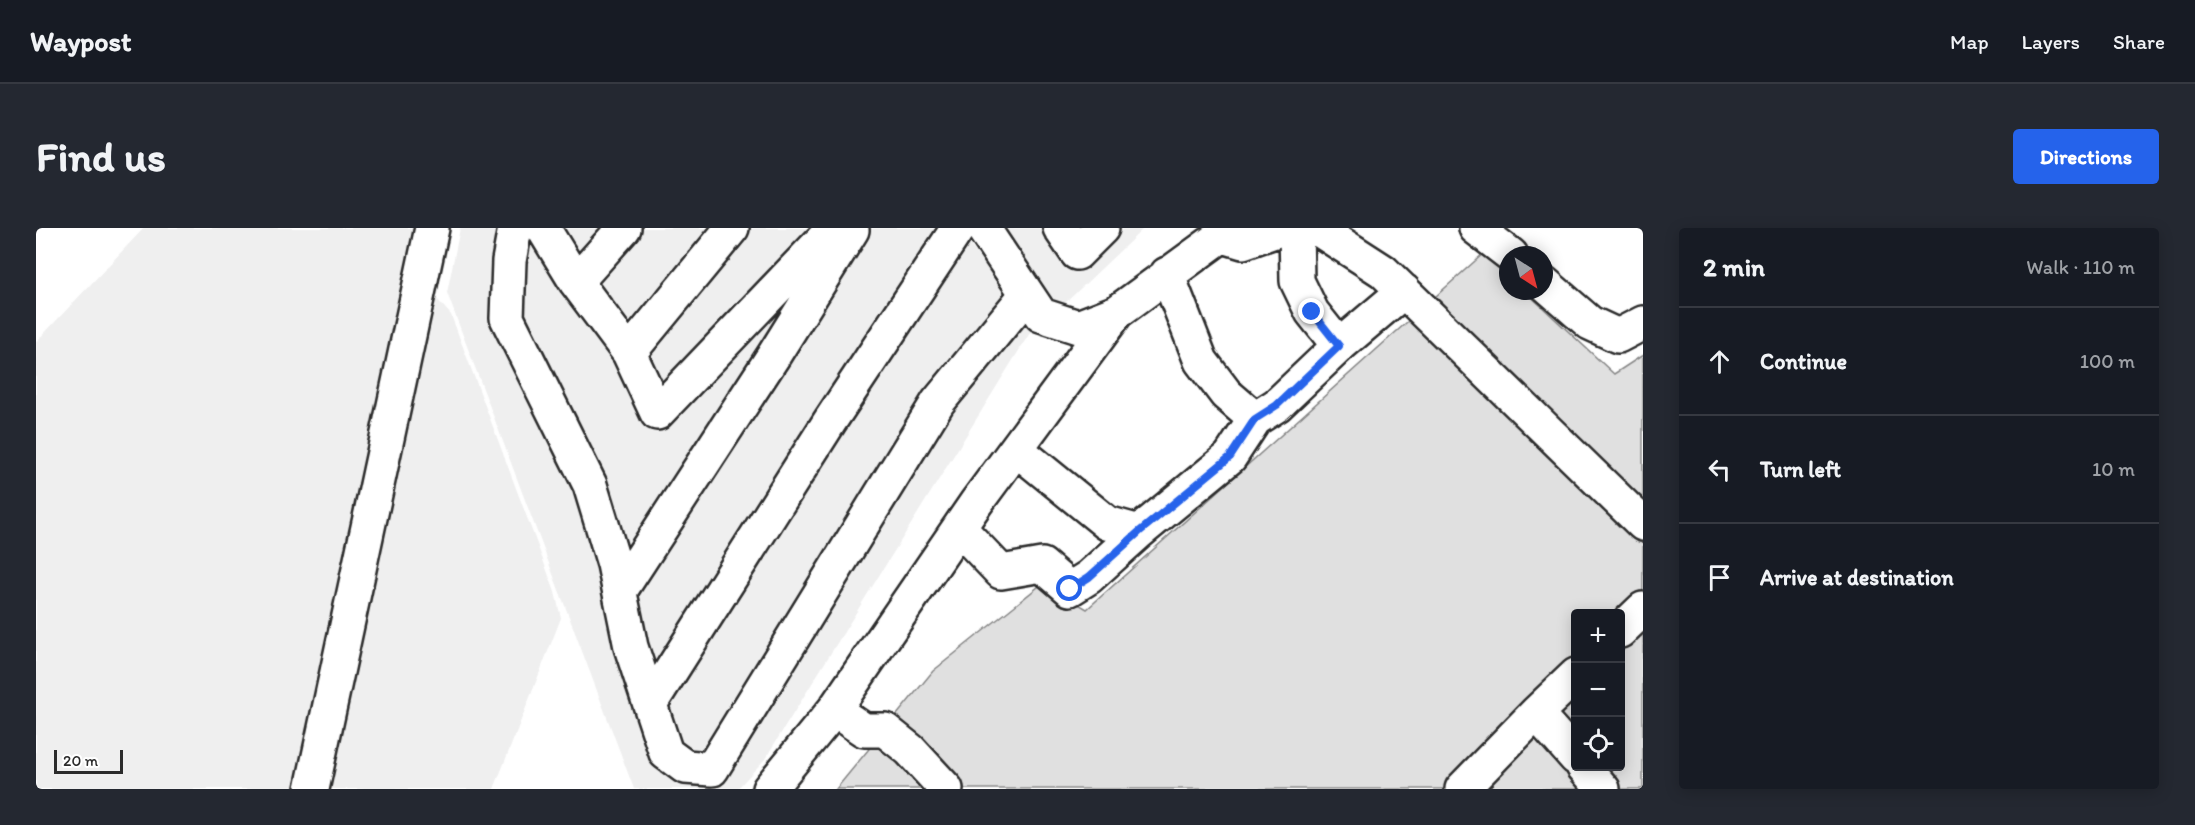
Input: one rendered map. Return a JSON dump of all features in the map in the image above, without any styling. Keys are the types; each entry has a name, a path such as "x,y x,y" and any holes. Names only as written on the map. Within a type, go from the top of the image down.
{"street":[{"path":"312,789 432,228"},
{"path":"515,228 509,261 507,318 590,485 620,591 632,647 666,753 685,767 712,769 938,402 1027,294"},
{"path":"543,228 576,282 628,353 657,413 834,228"},
{"path":"576,282 624,228"},
{"path":"628,353 732,228"},
{"path":"620,591 774,355 853,228"},
{"path":"650,704 958,228"},
{"path":"983,228 1041,315 1078,327 1117,312 1226,230 1243,242 1283,228"},
{"path":"1060,228 1077,253 1102,228"},
{"path":"1296,228 1297,281 1312,312 1339,346"},
{"path":"1310,228 1321,231 1383,271 1643,524"},
{"path":"1476,228 1499,246"},
{"path":"1167,274 1201,361 1226,394 1255,419"},
{"path":"959,528 1001,572 1042,565 1070,589 1089,577 1139,532 1230,457 1255,419 1277,405 1339,346 1404,291"},
{"path":"1553,292 1590,323 1618,336 1643,323"},
{"path":"769,789 834,710 959,528 1117,312"},
{"path":"1016,449 1107,523 1139,532"},
{"path":"1625,626 1643,609"},
{"path":"1462,789 1571,679"},
{"path":"834,710 864,730 885,730 910,750 946,789"},
{"path":"1536,713 1571,753"},
{"path":"1588,771 1604,789"}],"shaded area":[{"path":"144,228 452,228 437,299 451,315 555,592 561,618 494,789 36,789 36,342"},
{"path":"460,228 957,228 1033,328 765,759 737,789 634,789 447,293"},
{"path":"999,228 1144,228 1061,307 1042,296"},
{"path":"1484,253 1499,267 1499,300 1535,300 1614,374 1643,355 1643,789 836,789 933,671 1043,583 1087,609"}],"route":[{"path":"1070,589 1089,577 1187,491 1230,457 1255,419 1277,405 1339,346 1312,312"}]}
